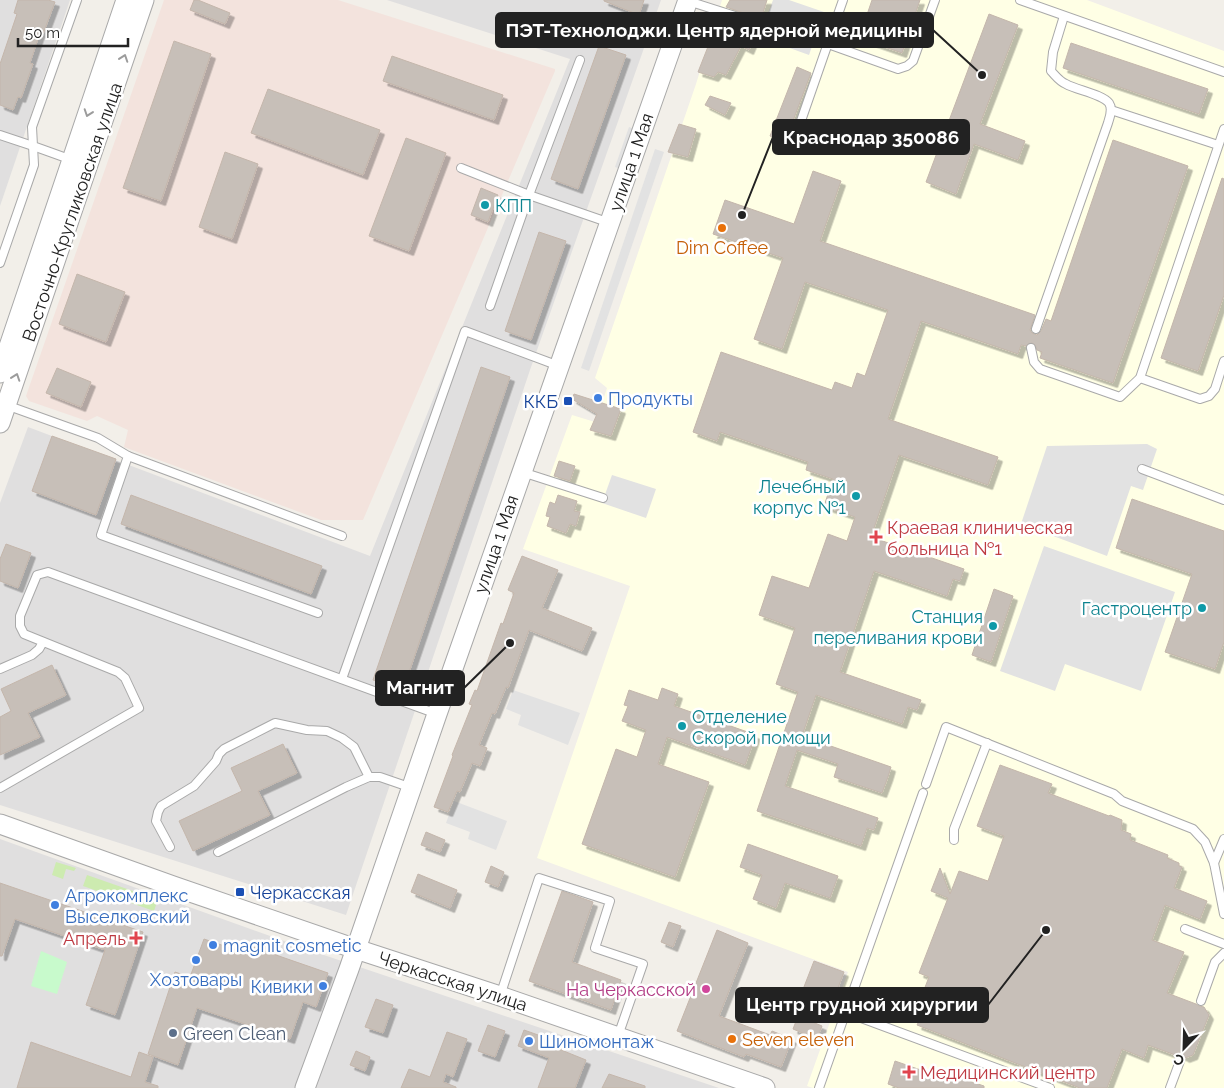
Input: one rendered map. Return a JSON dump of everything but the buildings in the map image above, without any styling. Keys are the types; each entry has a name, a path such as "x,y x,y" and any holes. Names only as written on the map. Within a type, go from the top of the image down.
{"street":[{"name":"Восточно-Кругликовская улица","path":"0,423 80,163 126,0"},
{"name":"Восточно-Кругликовская улица","path":"0,373 144,0"},
{"name":"улица 1 Мая","path":"306,1088 688,0"},
{"name":"Черкасская улица","path":"0,824 173,886 765,1088"}],"lane":[{"path":"0,263 34,165 32,127 78,0"},
{"path":"688,0 763,25"},
{"path":"794,141 843,0"},
{"path":"828,44 898,69 907,66 913,61 935,0"},
{"path":"1020,0 1224,71 1224,68"},
{"path":"1036,329 1111,110 1108,103 1098,96 1066,85 1051,71 1053,52 1064,16"},
{"path":"490,306 529,195 580,60"},
{"path":"1111,110 1218,145"},
{"path":"1031,348 1034,362 1040,369 1120,398 1140,378 1224,129"},
{"path":"0,135 80,163"},
{"path":"461,168 529,195 610,223"},
{"path":"342,679 465,331 558,366"},
{"path":"1140,378 1200,399 1209,396 1215,388 1224,361"},
{"path":"6,405 98,438 128,456 342,536"},
{"path":"128,456 101,535 318,613"},
{"path":"1142,469 1224,500"},
{"path":"522,472 603,498"},
{"path":"0,788 139,708 125,678 118,672 24,634 20,626 20,616 36,575 48,572 437,714"},
{"path":"0,669 32,655 43,642"},
{"path":"170,847 156,821 161,806 194,786 224,749 275,723 307,730 326,731 342,738 354,747 369,777"},
{"path":"926,784 946,727 1105,790 1114,794 1122,801 1193,829 1205,842 1214,863 1224,914"},
{"path":"954,840 954,829 987,743"},
{"path":"218,852 369,777 380,778 412,788"},
{"path":"819,1088 923,793"},
{"path":"1214,863 1224,840"},
{"path":"500,996 539,878 610,901 595,948 643,964 617,1037"},
{"path":"1185,929 1224,944"},
{"path":"1201,1001 1215,962 1224,953"},
{"path":"845,1012 1050,1088"},
{"path":"1170,1088 1180,1061"}],"shaded area":[{"path":"0,0 70,0 0,206"},
{"path":"164,0 338,0 555,69 363,520 321,520 124,447 128,430 97,416 87,421 29,401 26,396"},
{"path":"387,0 661,0 530,370 346,915 0,805 0,503 28,427 370,556 570,59"},
{"name":"Краевая клиническая больница №1","path":"722,0 1087,0 1224,51 1224,1088 813,1088 807,1086 848,972 537,858 630,586 523,549 572,415 595,422 602,403 607,388 595,378 696,84"},
{"path":"773,0 789,0 824,12 809,55 759,37"},
{"path":"629,127 637,130 623,170 615,167"},
{"path":"655,149 664,152 589,371 581,368"},
{"path":"1147,444 1157,449 1143,490 1131,486 1107,556 1021,524 1047,446"},
{"path":"612,475 656,489 646,518 602,503"},
{"path":"1044,546 1175,592 1141,691 1065,664 1055,691 1000,671"},
{"path":"513,690 580,713 568,745 518,725 521,715 506,709"},
{"path":"454,801 507,821 496,850 468,839 470,832 446,823"},
{"path":"0,839 312,951 719,1088 0,1088"}],"green space":[{"path":"56,862 76,868 74,871 66,869 63,879 52,875"},
{"path":"87,875 153,898 156,905 154,911 83,886"},
{"path":"41,951 67,962 57,994 31,986"}],"place":[{"name":"ПЭТ-Технолоджи. Центр ядерной медицины","path":"982,75"},
{"name":"КПП","path":"485,205"},
{"name":"Краснодар 350086","path":"742,215"},
{"name":"Dim Coffee","path":"722,228"},
{"name":"Продукты","path":"598,398"},
{"name":"ККБ","path":"568,401"},
{"name":"Лечебный корпус №1","path":"856,496"},
{"name":"Краевая клиническая больница №1","path":"876,537"},
{"name":"Гастроцентр","path":"1202,608"},
{"name":"Станция переливания крови","path":"993,626"},
{"name":"Магнит","path":"510,643"},
{"name":"Отделение Скорой помощи","path":"682,726"},
{"name":"Черкасская","path":"240,892"},
{"name":"Агрокомплекс Выселковский","path":"55,905"},
{"name":"Центр грудной хирургии","path":"1046,930"},
{"name":"Апрель","path":"136,938"},
{"name":"magnit cosmetic","path":"213,945"},
{"name":"Хозтовары","path":"196,960"},
{"name":"Кивики","path":"323,986"},
{"name":"На Черкасской","path":"706,989"},
{"name":"Green Clean","path":"173,1033"},
{"name":"Seven eleven","path":"732,1039"},
{"name":"Шиномонтаж","path":"529,1041"},
{"name":"Медицинский центр","path":"909,1072"}]}
